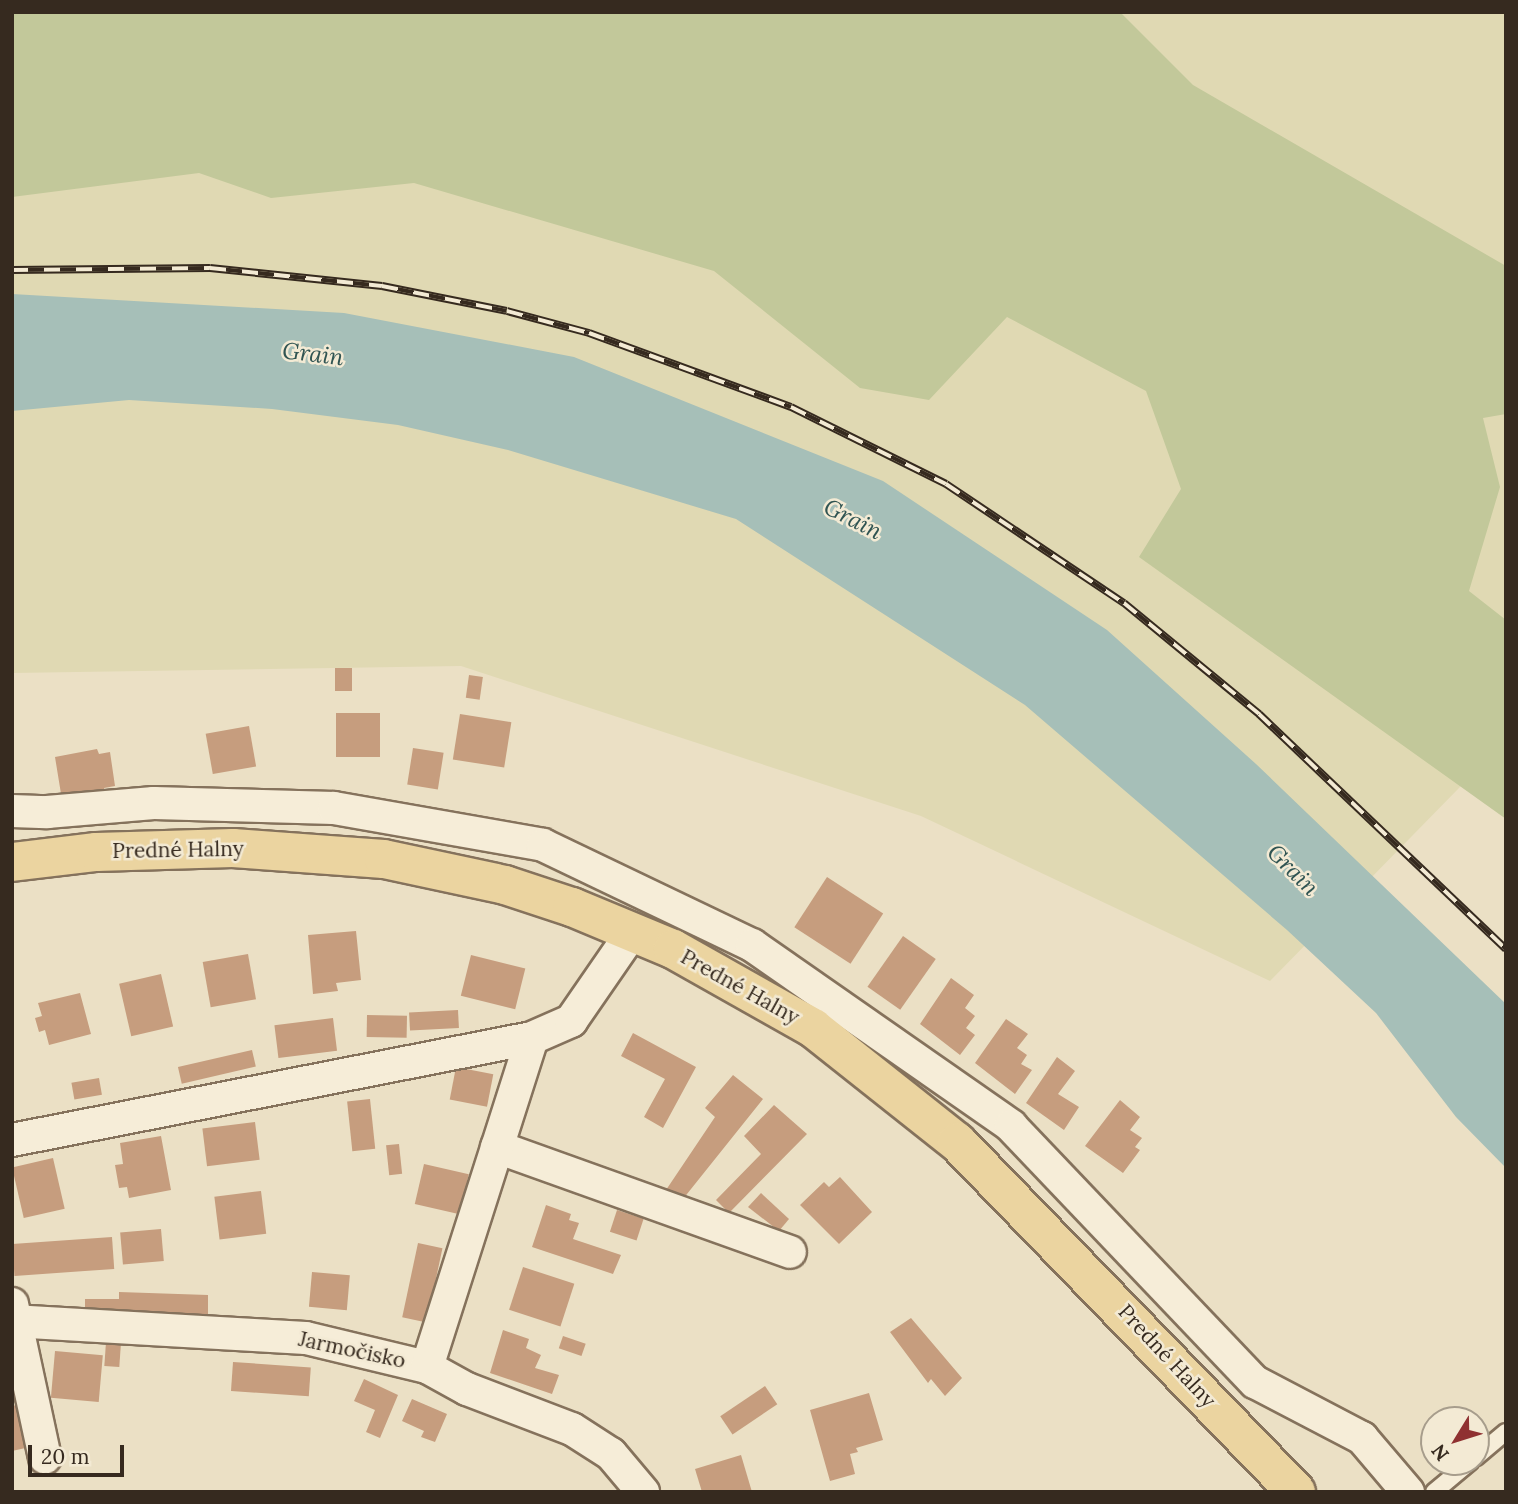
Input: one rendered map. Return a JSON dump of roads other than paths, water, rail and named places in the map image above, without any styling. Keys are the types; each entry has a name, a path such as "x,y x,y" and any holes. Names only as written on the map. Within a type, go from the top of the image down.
{"main road":[{"name":"Predné Halny","path":"12,862 175,848 347,855 448,870 505,885 633,931 710,968 813,1028 949,1134 1296,1492"}],"street":[{"path":"12,811 47,812 154,803 334,808 543,845 752,945 1011,1125 1255,1382 1362,1438 1408,1492"},
{"path":"12,1140 532,1038 571,1021 633,931"},
{"name":"Jarmočisko","path":"46,1458 20,1390 14,1315 306,1338 427,1367 532,1038"},
{"path":"497,1147 790,1252"},
{"path":"427,1367 467,1389 572,1429 611,1454 643,1492"}],"lane":[{"path":"1490,1445 1506,1432"},
{"path":"1434,1492 1453,1476"}],"water":[{"name":"Grain","path":"12,294 344,313 574,357 883,481 1107,630 1256,764 1506,1004 1506,1168 1456,1117 1376,1013 1287,930 1025,705 736,519 508,450 398,425 272,409 129,400 12,411"}],"railway":[{"path":"12,270 210,268 382,286 507,311 589,333 791,407 946,484 1124,603 1259,714 1506,949"}]}
